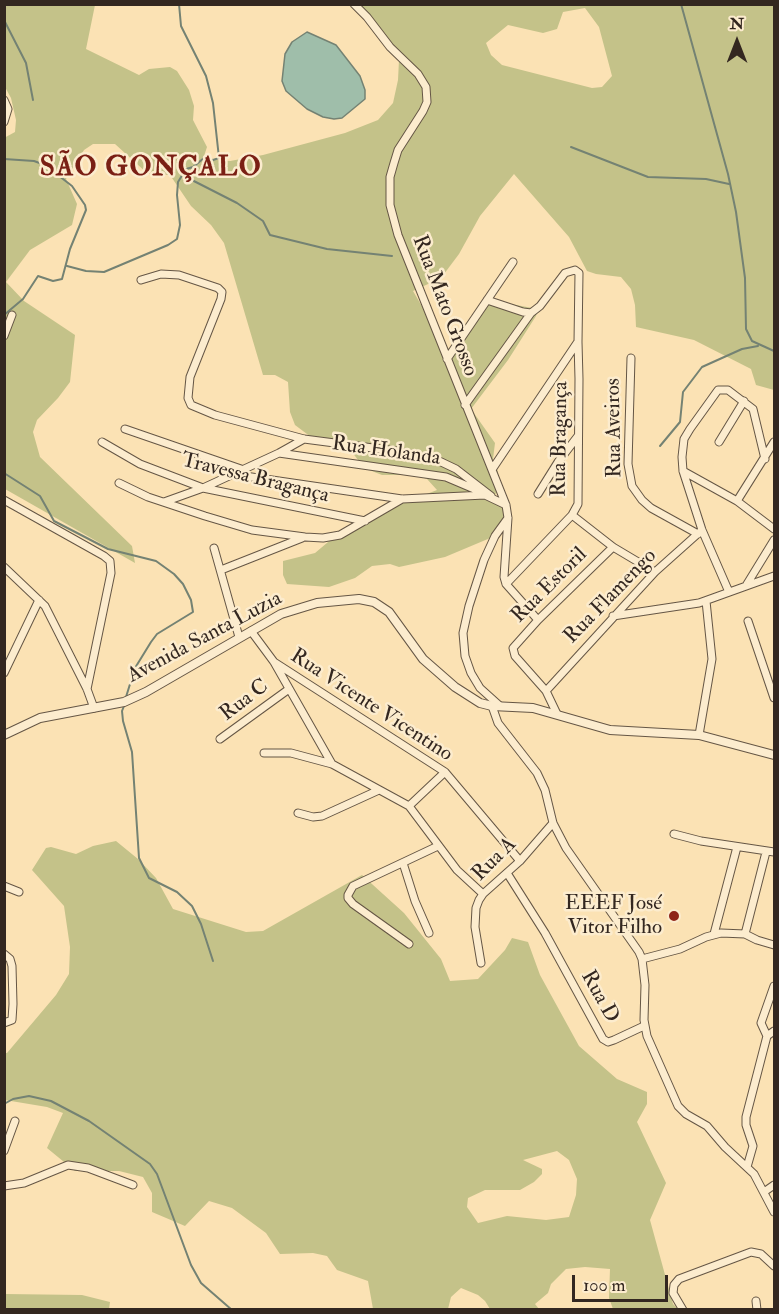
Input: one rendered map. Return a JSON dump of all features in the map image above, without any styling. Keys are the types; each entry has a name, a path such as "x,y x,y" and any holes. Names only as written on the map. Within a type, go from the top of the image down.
{"street":[{"name":"Rua Mato Grosso","path":"354,4 426,87 427,102 398,150 394,163 390,177 390,205 398,235 506,505 508,518 504,577 506,584"},
{"path":"4,100 8,109 4,122"},
{"path":"447,359 513,262"},
{"name":"Rua Bragança","path":"531,313 540,306 561,276 568,270 578,270 580,276 579,497 577,508 572,515 613,547 655,572"},
{"path":"141,280 161,274 179,275 221,290 221,299 190,377 188,402 191,405 215,415 304,439 437,460 456,469 488,495 506,505"},
{"path":"465,405 531,313 487,300"},
{"path":"4,336 12,315"},
{"path":"493,468 578,342"},
{"name":"Rua Aveiros","path":"631,358 628,464 632,486 651,508 700,532"},
{"path":"729,592 700,532 683,471 684,439 715,393 721,389 728,390 753,410 765,459"},
{"path":"719,442 744,401"},
{"path":"125,429 241,469"},
{"path":"537,494 578,436"},
{"path":"164,502 203,488 304,439"},
{"name":"Travessa Bragança","path":"102,442 140,464 203,488 364,521"},
{"path":"737,501 774,442"},
{"name":"Rua Holanda","path":"279,453 446,477 488,495"},
{"path":"683,471 737,501 774,529"},
{"path":"231,474 402,499 488,495"},
{"path":"119,483 164,502 252,530 305,537 323,538 340,535 402,499"},
{"path":"4,500 110,561 111,573 87,689"},
{"path":"538,620 506,584 572,515"},
{"path":"508,518 495,536 484,560 469,606 463,633 465,656 471,674 496,706 496,718 509,739 537,773 545,790 554,823 566,848 642,959 645,985 644,1026 678,1106 686,1114 707,1126 725,1147 754,1174 774,1212"},
{"name":"Rua Flamengo","path":"546,691 655,572 700,532"},
{"path":"221,570 305,537"},
{"path":"747,584 774,540"},
{"name":"Rua Estoril","path":"546,691 513,651 514,646 613,547"},
{"path":"214,548 239,637"},
{"path":"4,567 39,600 50,616 87,689 94,708"},
{"path":"613,616 706,601 747,584 774,576"},
{"path":"4,673 39,600"},
{"name":"Avenida Santa Luzia","path":"6,731 40,718 124,702 146,692 280,614 331,600 368,600 381,606 394,617 416,649 438,672 471,699 496,706 521,706 557,714 610,730 699,735 774,755"},
{"path":"699,735 712,659 706,601"},
{"path":"748,621 774,698"},
{"path":"250,631 274,662 332,764"},
{"name":"Rua Vicente Vicentino","path":"274,662 445,772 520,861"},
{"name":"Rua C","path":"220,739 289,689"},
{"path":"546,691 557,714"},
{"path":"264,753 291,753 332,764 409,806 466,880 483,894"},
{"path":"409,806 445,772"},
{"path":"298,813 313,817 322,816 380,790"},
{"name":"Rua A","path":"481,963 475,935 475,917 476,908 483,894 520,861 554,823"},
{"path":"674,834 774,852"},
{"path":"409,944 353,904 348,898 349,890 353,886 438,846"},
{"path":"714,934 737,847"},
{"path":"745,934 766,852"},
{"path":"403,863 415,901 429,933"},
{"name":"Rua D","path":"507,873 545,933 603,1040 608,1042 644,1026"},
{"path":"4,886 19,892"},
{"path":"642,959 680,949 714,934 730,932 745,934 774,945"},
{"path":"4,1023 10,1022 13,1017 13,974 7,956"},
{"path":"747,1167 753,1146 746,1125 746,1117 767,1036 761,1023 774,986"},
{"path":"767,1036 774,1031"},
{"path":"4,1151 15,1121"},
{"path":"4,1186 24,1183 68,1165 88,1168 133,1185"},
{"path":"764,1192 774,1185"},
{"path":"683,1310 673,1293 674,1285 679,1279 751,1252 759,1253 774,1266"},
{"path":"756,1300 757,1310"}],"shaded area":[{"path":"5,5 95,5 86,49 139,75 149,69 170,67 177,71 189,90 194,106 193,120 207,147 203,159 230,161 263,155 345,133 378,120 393,103 399,60 355,5 774,5 774,390 756,385 751,369 694,340 636,327 635,305 631,289 621,277 587,271 569,237 514,174 480,216 459,254 441,278 413,291 451,356 486,297 538,309 536,316 508,360 471,409 495,443 493,459 499,482 495,496 504,504 505,517 495,536 445,557 399,567 390,564 372,566 355,578 329,587 287,584 283,575 283,561 315,553 340,532 370,516 437,490 427,479 415,475 382,475 364,468 349,448 315,440 295,425 290,412 288,382 275,375 263,375 224,243 211,225 191,206 170,175 148,174 115,144 93,144 84,150 66,179 77,204 72,225 30,250 6,282 24,301 75,335 70,382 37,420 33,432 40,457 132,546 135,563 5,489 4,138 15,132 16,120 11,98 5,87","holes":["585,8 599,27 612,76 602,87 592,88 502,65 491,55 486,43 508,25 543,33 557,29 563,12"]},
{"path":"307,32 336,45 360,76 365,90 365,99 342,118 323,117 307,109 286,91 282,81 285,54 292,42"},
{"path":"116,841 156,878 173,909 246,932 263,931 362,875 404,913 441,959 450,981 478,979 505,950 512,938 528,942 540,975 579,1046 617,1079 647,1092 647,1104 637,1122 666,1183 650,1220 673,1304 678,1309 613,1309 609,1298 610,1269 585,1267 566,1269 551,1284 548,1293 535,1304 539,1309 490,1309 478,1295 461,1288 451,1297 448,1309 373,1309 368,1281 337,1270 327,1256 313,1253 280,1254 266,1233 232,1208 209,1201 185,1226 152,1212 152,1193 143,1177 119,1171 75,1171 47,1148 63,1113 47,1107 5,1100 4,1053 7,1053 56,995 69,974 70,947 64,906 32,870 46,848 51,847 76,854 93,846","holes":["557,1151 569,1160 577,1179 576,1195 569,1217 546,1220 507,1216 478,1223 467,1207 468,1198 485,1190 520,1190 534,1182 542,1174 542,1169 523,1160"]},
{"path":"5,1294 82,1295 110,1302 109,1309 5,1309"}],"waterway":[{"path":"67,266 86,271 104,272 177,239 180,225 178,182 186,169 193,167 204,158 213,160 219,158 213,103 206,76 181,26 179,4"},
{"path":"681,4 728,174 736,212 745,278 746,329 752,341 774,351"},
{"path":"4,20 26,63 33,100"},
{"path":"571,147 648,177 706,179 729,184"},
{"path":"4,159 34,161 45,165 72,186 86,210 70,249 62,279 53,281 38,276 23,299 4,315"},
{"path":"184,176 237,203 263,221 270,235 327,249 392,256"},
{"path":"660,446 680,422 683,392 702,367 742,349 758,346"},
{"path":"4,473 40,496 54,521 108,549 156,561 183,584 191,600 193,612 157,634 135,668 126,697"},
{"path":"124,706 123,721 132,752 139,858 149,878 177,892 192,906 201,924 213,961"},
{"path":"4,1104 13,1099 29,1096 51,1101 89,1121 150,1164 157,1174 191,1265 201,1283 232,1310"}],"place":[{"name":"EEEF José Vitor Filho","path":"674,916"}],"district":[{"name":"SÃO GONÇALO","path":"151,169"}]}
